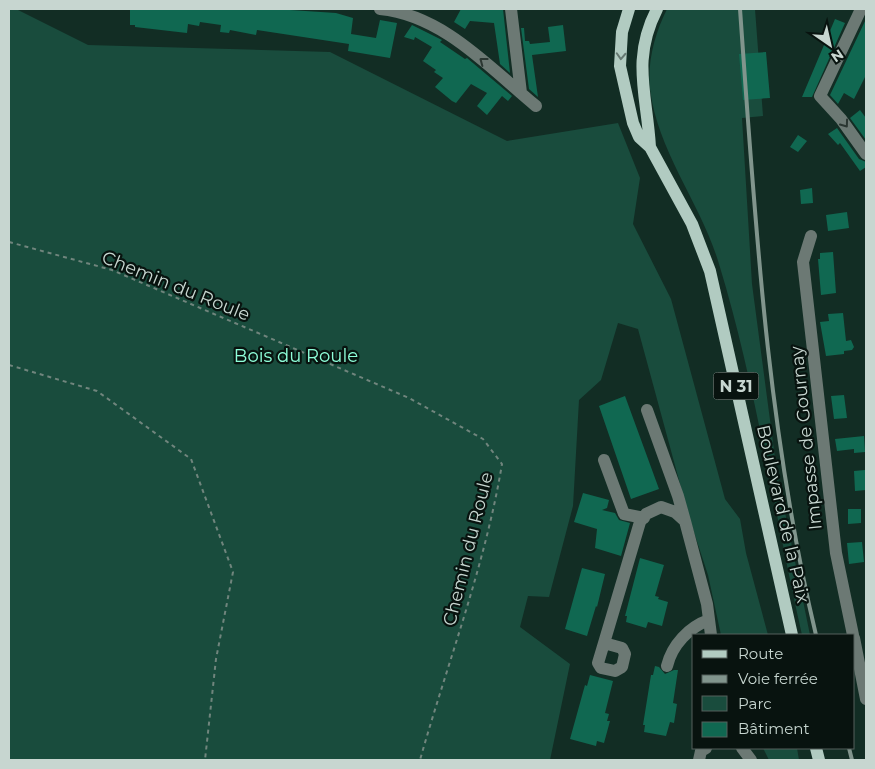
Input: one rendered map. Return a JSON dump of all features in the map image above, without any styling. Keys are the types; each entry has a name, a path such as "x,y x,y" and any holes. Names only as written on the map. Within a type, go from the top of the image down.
{"main road":[{"name":"Boulevard de la Paix","path":"629,9 622,32 620,66 633,123 639,137 650,147 692,224 710,271 792,634"},
{"name":"Boulevard de la Paix","path":"650,147 641,66 646,39 657,9"}],"street":[{"path":"380,9 419,17 458,42 536,106"},
{"path":"511,9 521,93"},
{"path":"861,9 820,96 841,119 866,154"},
{"name":"Impasse de Gournay","path":"811,236 803,262 836,553 852,634"},
{"path":"647,410 678,496 711,634"},
{"path":"604,460 624,514 644,518"},
{"path":"604,642 640,522 652,511 661,507 675,512 684,521"},
{"path":"667,666 673,648 698,624 709,620"},
{"name":"Impasse de Gournay","path":"855,647 866,699"},
{"path":"699,760 701,751 704,749"},
{"path":"743,749 751,760"}],"path":[{"name":"Chemin du Roule","path":"9,242 112,270 409,398 483,439 502,464 493,515 477,578 420,760"},
{"path":"9,365 97,391 191,459 233,572 216,659 205,760"}],"green space":[{"name":"Bois du Roule","path":"9,9 16,9 88,45 330,52 507,141 618,123 640,178 633,224 671,299 725,499 740,519 746,553 768,634 721,634 708,575 689,517 638,329 618,323 601,380 579,400 573,506 549,597 528,596 520,627 570,664 550,760 9,760"},
{"path":"667,9 755,9 763,116 742,118 752,284 777,473 810,634 802,634 744,356 719,264 702,220 662,135 655,112 649,79 651,58 659,28"},
{"path":"764,749 797,749 799,760 769,760"}],"building":[{"path":"130,9 275,9 336,13 353,18 351,34 376,38 380,20 397,23 390,58 348,51 349,44 257,30 256,35 230,30 229,33 220,32 221,25 200,22 199,26 188,24 187,33 135,27 135,25 130,25"},
{"path":"461,9 503,9 510,73 500,64 494,23 470,21 465,29 454,22"},
{"path":"835,19 845,23 812,97 802,97"},
{"path":"866,19 866,75 854,99 844,93 838,104 830,95"},
{"path":"412,25 442,40 440,42 465,59 467,58 512,96 508,101 502,96 487,115 477,106 487,93 471,84 456,103 452,101 435,87 443,78 434,72 436,70 423,61 432,47 415,37 414,40 404,37"},
{"path":"563,25 566,51 532,55 538,97 529,89 521,28 524,28 525,41 529,41 530,44 550,42 548,27"},
{"path":"766,52 770,98 743,100 739,54"},
{"path":"860,110 866,118 866,140 850,118"},
{"path":"837,128 859,159 866,162 866,167 860,171 840,143 838,145 828,134"},
{"path":"798,135 807,141 798,152 790,147"},
{"path":"812,188 813,203 801,204 800,190"},
{"path":"847,212 849,228 828,231 826,215"},
{"path":"833,252 836,293 821,295 818,259 820,259 820,253"},
{"path":"843,313 846,341 851,340 854,347 852,350 844,351 844,354 826,356 820,322 829,321 828,314"},
{"path":"844,395 847,418 834,419 831,396"},
{"path":"625,396 659,489 631,499 599,406"},
{"path":"864,436 865,452 854,453 854,449 837,451 835,439"},
{"path":"865,470 866,490 855,491 854,471"},
{"path":"583,493 609,500 607,508 602,510 615,513 619,520 630,523 621,556 595,548 597,529 574,522"},
{"path":"848,509 861,509 861,523 848,524"},
{"path":"862,542 864,562 849,564 847,543"},
{"path":"640,558 664,565 655,596 668,602 662,626 648,622 646,628 626,622 627,616 625,616"},
{"path":"582,568 605,574 597,607 587,636 565,629"},
{"path":"655,666 659,667 665,674 678,670 673,703 677,704 674,723 670,722 666,736 644,732 645,725 643,725 651,675 653,675"},
{"path":"590,675 613,681 605,713 609,714 607,721 610,721 604,743 597,741 596,746 570,739 585,685 587,686"}],"railway":[{"path":"740,9 751,166 774,402 799,558 816,634"},
{"path":"849,749 852,760"}]}
